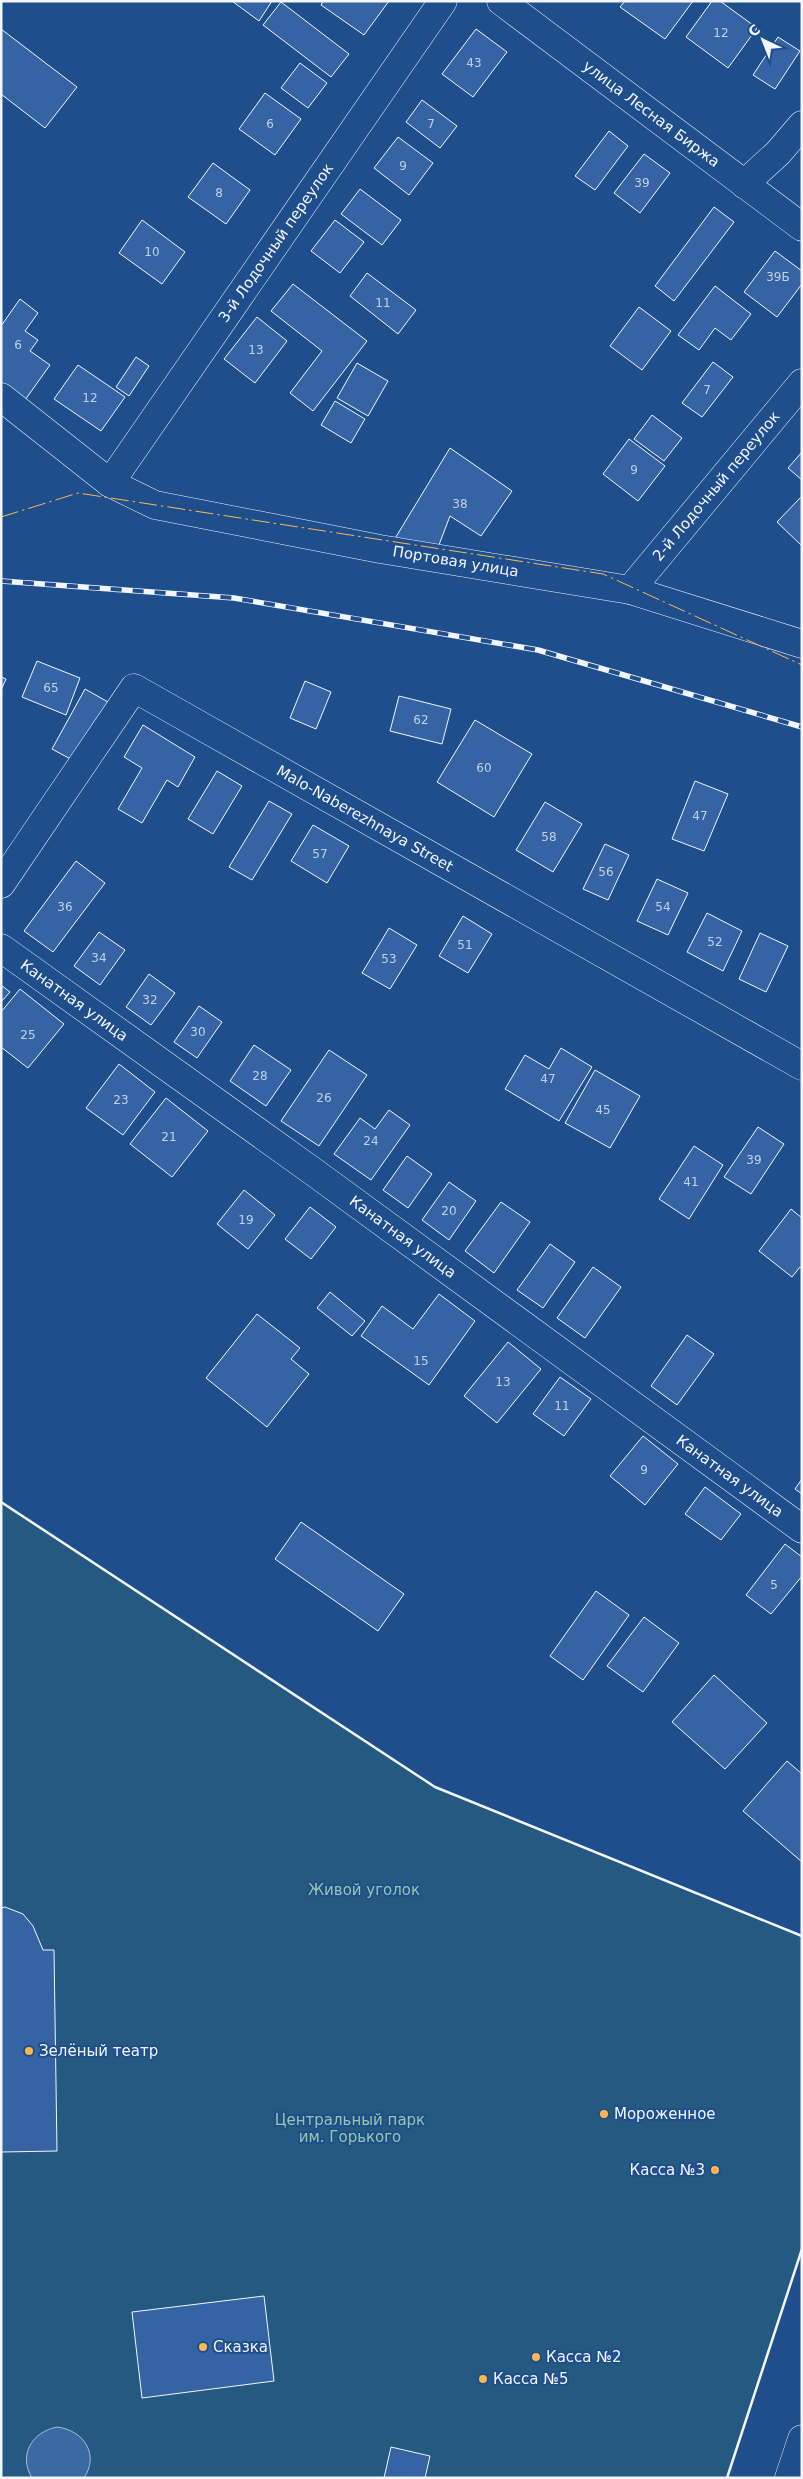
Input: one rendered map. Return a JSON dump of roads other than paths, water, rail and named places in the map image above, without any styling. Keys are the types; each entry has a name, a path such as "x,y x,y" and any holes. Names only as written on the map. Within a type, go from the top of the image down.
{"street":[{"name":"3-й Лодочный переулок","path":"110,484 443,1"},
{"name":"улица Лесная Биржа","path":"501,1 802,227"},
{"path":"744,184 778,153 802,125"},
{"name":"2-й Лодочный переулок","path":"630,590 802,383"},
{"name":"Портовая улица","path":"1,397 110,484 156,504 380,549 630,590 802,644"},
{"name":"Malo-Naberezhnaya Street","path":"1,884 134,688 802,1066"},
{"name":"Канатная улица","path":"1,948 311,1170 802,1529"},
{"path":"789,2478 802,2439"}],"railway":[{"path":"1,581 234,598 538,650 802,727"}],"place":[{"name":"Зелёный театр","path":"29,2051"},
{"name":"Мороженное","path":"604,2114"},
{"name":"Касса №3","path":"715,2170"},
{"name":"Сказка","path":"203,2347"},
{"name":"Касса №2","path":"536,2357"},
{"name":"Касса №5","path":"483,2379"}],"park label":[{"name":"Живой уголок","path":"364,1890"},
{"name":"Центральный парк им. Горького","path":"350,2128"}]}
